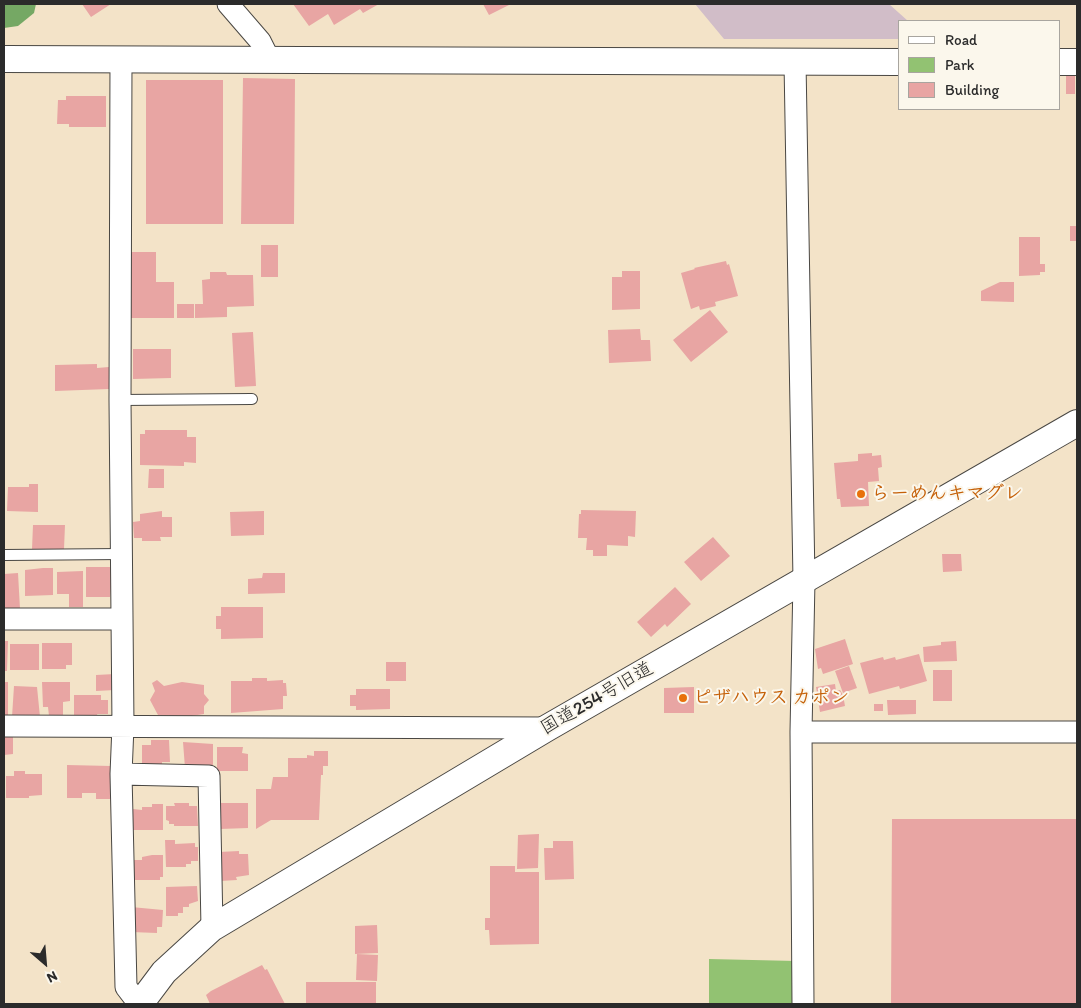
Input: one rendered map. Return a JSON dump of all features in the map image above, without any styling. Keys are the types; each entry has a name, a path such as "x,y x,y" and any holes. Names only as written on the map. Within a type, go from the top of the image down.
{"street":[{"path":"228,4 260,41 269,59"},
{"path":"4,59 898,62"},
{"path":"121,59 120,400 123,726 121,774 126,987 139,1004"},
{"path":"795,62 804,580 801,732 803,1004"},
{"path":"1061,62 1077,62"},
{"name":"国道254号旧道","path":"139,1004 164,972 212,928 547,728 1077,424"},
{"path":"4,619 122,619"},
{"path":"4,726 547,728"},
{"path":"801,732 1077,732"},
{"path":"121,774 209,776 212,928"}],"lane":[{"path":"120,400 252,399"},
{"path":"4,555 122,554"}],"shaded area":[{"path":"695,4 889,4 907,20 898,20 898,39 724,39"}],"green space":[{"path":"4,4 36,4 34,13 18,26 4,28"},
{"path":"709,959 796,961 795,1004 709,1004"}],"building":[{"path":"82,4 111,4 91,17"},
{"path":"293,4 379,4 363,13 360,9 334,25 328,14 309,26"},
{"path":"483,4 511,4 489,15"},
{"path":"1066,76 1075,76 1075,94 1066,94"},
{"path":"243,78 295,79 294,224 241,224"},
{"path":"146,80 223,80 223,224 146,224"},
{"path":"66,96 106,96 106,127 69,127 69,124 57,124 58,100 66,100"},
{"path":"1070,226 1077,226 1077,241 1070,241"},
{"path":"1019,237 1040,237 1040,264 1045,264 1045,272 1040,272 1040,275 1019,276"},
{"path":"261,245 278,245 278,277 261,277"},
{"path":"130,252 156,252 156,282 174,282 174,318 130,318"},
{"path":"726,261 727,265 729,264 738,296 715,302 716,306 700,310 699,306 691,309 681,273"},
{"path":"622,271 640,271 640,309 612,310 612,277 622,277"},
{"path":"210,272 226,272 227,275 253,275 254,306 227,307 227,317 195,318 195,304 203,304 202,280 210,279"},
{"path":"1000,282 1014,282 1014,302 981,301 981,291"},
{"path":"177,304 194,304 194,318 177,318"},
{"path":"710,310 728,332 691,362 673,340"},
{"path":"640,329 641,340 650,340 651,361 609,363 608,330"},
{"path":"253,332 256,386 235,387 232,333"},
{"path":"133,349 171,349 171,378 133,379"},
{"path":"97,364 97,368 109,367 109,389 55,391 55,365"},
{"path":"145,430 187,430 187,437 196,437 196,463 184,462 184,466 140,465 140,434 145,434"},
{"path":"872,453 872,456 881,455 882,467 878,468 879,481 868,482 869,506 841,507 840,499 837,499 834,463 858,461 858,454"},
{"path":"149,469 164,469 164,488 148,488"},
{"path":"29,484 38,484 38,512 7,511 8,487 29,487"},
{"path":"581,510 636,511 635,537 628,536 628,546 607,545 607,556 593,556 593,550 586,550 587,538 578,538 579,514 581,514"},
{"path":"162,511 162,517 172,517 172,537 160,537 161,541 142,541 142,538 134,538 133,522 140,521 140,514"},
{"path":"264,511 264,535 231,536 230,512"},
{"path":"33,525 65,525 64,549 32,549"},
{"path":"713,537 730,556 701,581 684,562"},
{"path":"942,554 961,554 962,571 943,572"},
{"path":"86,567 113,567 110,597 86,597"},
{"path":"53,568 53,595 25,596 25,570"},
{"path":"83,571 83,607 69,607 69,594 57,594 57,572"},
{"path":"18,573 20,609 4,609 4,574"},
{"path":"263,573 285,573 285,593 248,594 248,579 262,578"},
{"path":"675,587 691,604 667,627 665,624 651,637 637,622"},
{"path":"221,607 263,607 263,638 221,639 221,629 216,629 216,616 221,616"},
{"path":"845,639 853,664 823,674 821,668 818,669 815,649"},
{"path":"4,641 8,641 7,671 4,671"},
{"path":"956,641 957,661 924,662 923,647 941,645 941,642"},
{"path":"42,643 72,643 72,665 66,665 66,669 42,669"},
{"path":"10,644 39,644 39,670 10,670"},
{"path":"919,654 927,681 900,689 899,686 869,694 860,663 883,657 884,660 895,657 896,660"},
{"path":"386,662 406,662 406,681 386,681"},
{"path":"849,666 857,688 843,693 835,671"},
{"path":"933,670 952,670 952,701 933,701"},
{"path":"115,674 115,690 96,691 96,675"},
{"path":"252,678 267,678 267,681 283,680 283,683 286,683 287,696 283,696 283,709 231,713 231,681 252,681"},
{"path":"157,680 164,686 182,682 204,685 204,694 209,700 204,706 204,714 185,717 158,715 150,700 155,691 152,683"},
{"path":"4,682 8,682 8,715 4,715"},
{"path":"42,682 70,682 70,701 63,702 63,716 49,716 48,707 43,707"},
{"path":"835,684 836,691 840,690 843,695 845,706 820,712 816,687"},
{"path":"14,686 37,687 40,717 12,717"},
{"path":"694,687 694,713 664,713 664,688"},
{"path":"356,689 390,689 390,709 356,710 356,706 350,706 350,695 356,695"},
{"path":"74,695 101,695 101,700 108,700 108,714 97,714 98,717 74,717"},
{"path":"887,700 916,700 916,714 888,715"},
{"path":"874,704 883,704 883,711 874,711"},
{"path":"4,737 13,737 13,754 4,755"},
{"path":"151,740 169,740 170,762 162,762 162,766 142,768 142,745 151,745"},
{"path":"183,742 213,744 213,765 202,765 202,768 185,768"},
{"path":"217,747 243,747 242,753 248,754 248,771 217,771"},
{"path":"314,751 328,751 328,766 323,766 323,775 321,775 319,820 271,820 256,829 256,789 271,789 273,777 288,777 288,758 307,758 307,755 314,756"},
{"path":"67,765 111,766 112,799 96,799 96,793 82,793 82,798 67,798"},
{"path":"14,771 25,771 25,774 42,774 42,795 29,796 29,798 6,798 6,776 14,776"},
{"path":"174,803 189,803 189,806 197,806 198,826 174,826 174,824 169,824 169,821 166,820 166,806 175,806"},
{"path":"220,803 248,803 248,828 220,829"},
{"path":"152,804 163,804 163,830 133,830 133,809 142,810 142,807 152,807"},
{"path":"892,819 1077,819 1077,1004 891,1004"},
{"path":"539,834 538,868 517,869 518,835"},
{"path":"165,840 175,840 175,844 195,843 195,847 198,847 198,861 191,861 191,864 186,864 186,867 166,867"},
{"path":"553,841 573,841 574,879 545,880 544,848 553,848"},
{"path":"239,851 239,854 248,854 249,875 236,877 237,880 220,881 219,852"},
{"path":"163,855 163,877 160,877 160,880 133,880 133,860 142,860 142,857"},
{"path":"490,866 515,866 515,872 539,872 539,944 490,945 489,930 485,930 485,918 490,918"},
{"path":"197,886 198,901 189,904 189,907 183,907 183,913 178,913 178,916 166,916 166,887"},
{"path":"131,907 163,910 162,927 157,927 157,933 131,932"},
{"path":"377,925 378,953 355,954 355,926"},
{"path":"357,954 378,955 377,981 356,980"},
{"path":"262,965 265,970 267,969 285,1004 210,1004 206,995 211,991"},
{"path":"306,982 376,982 376,1004 306,1004"}],"place":[{"name":"らーめんキマグレ","path":"861,494"},
{"name":"ピザハウス カポン","path":"683,698"}]}
